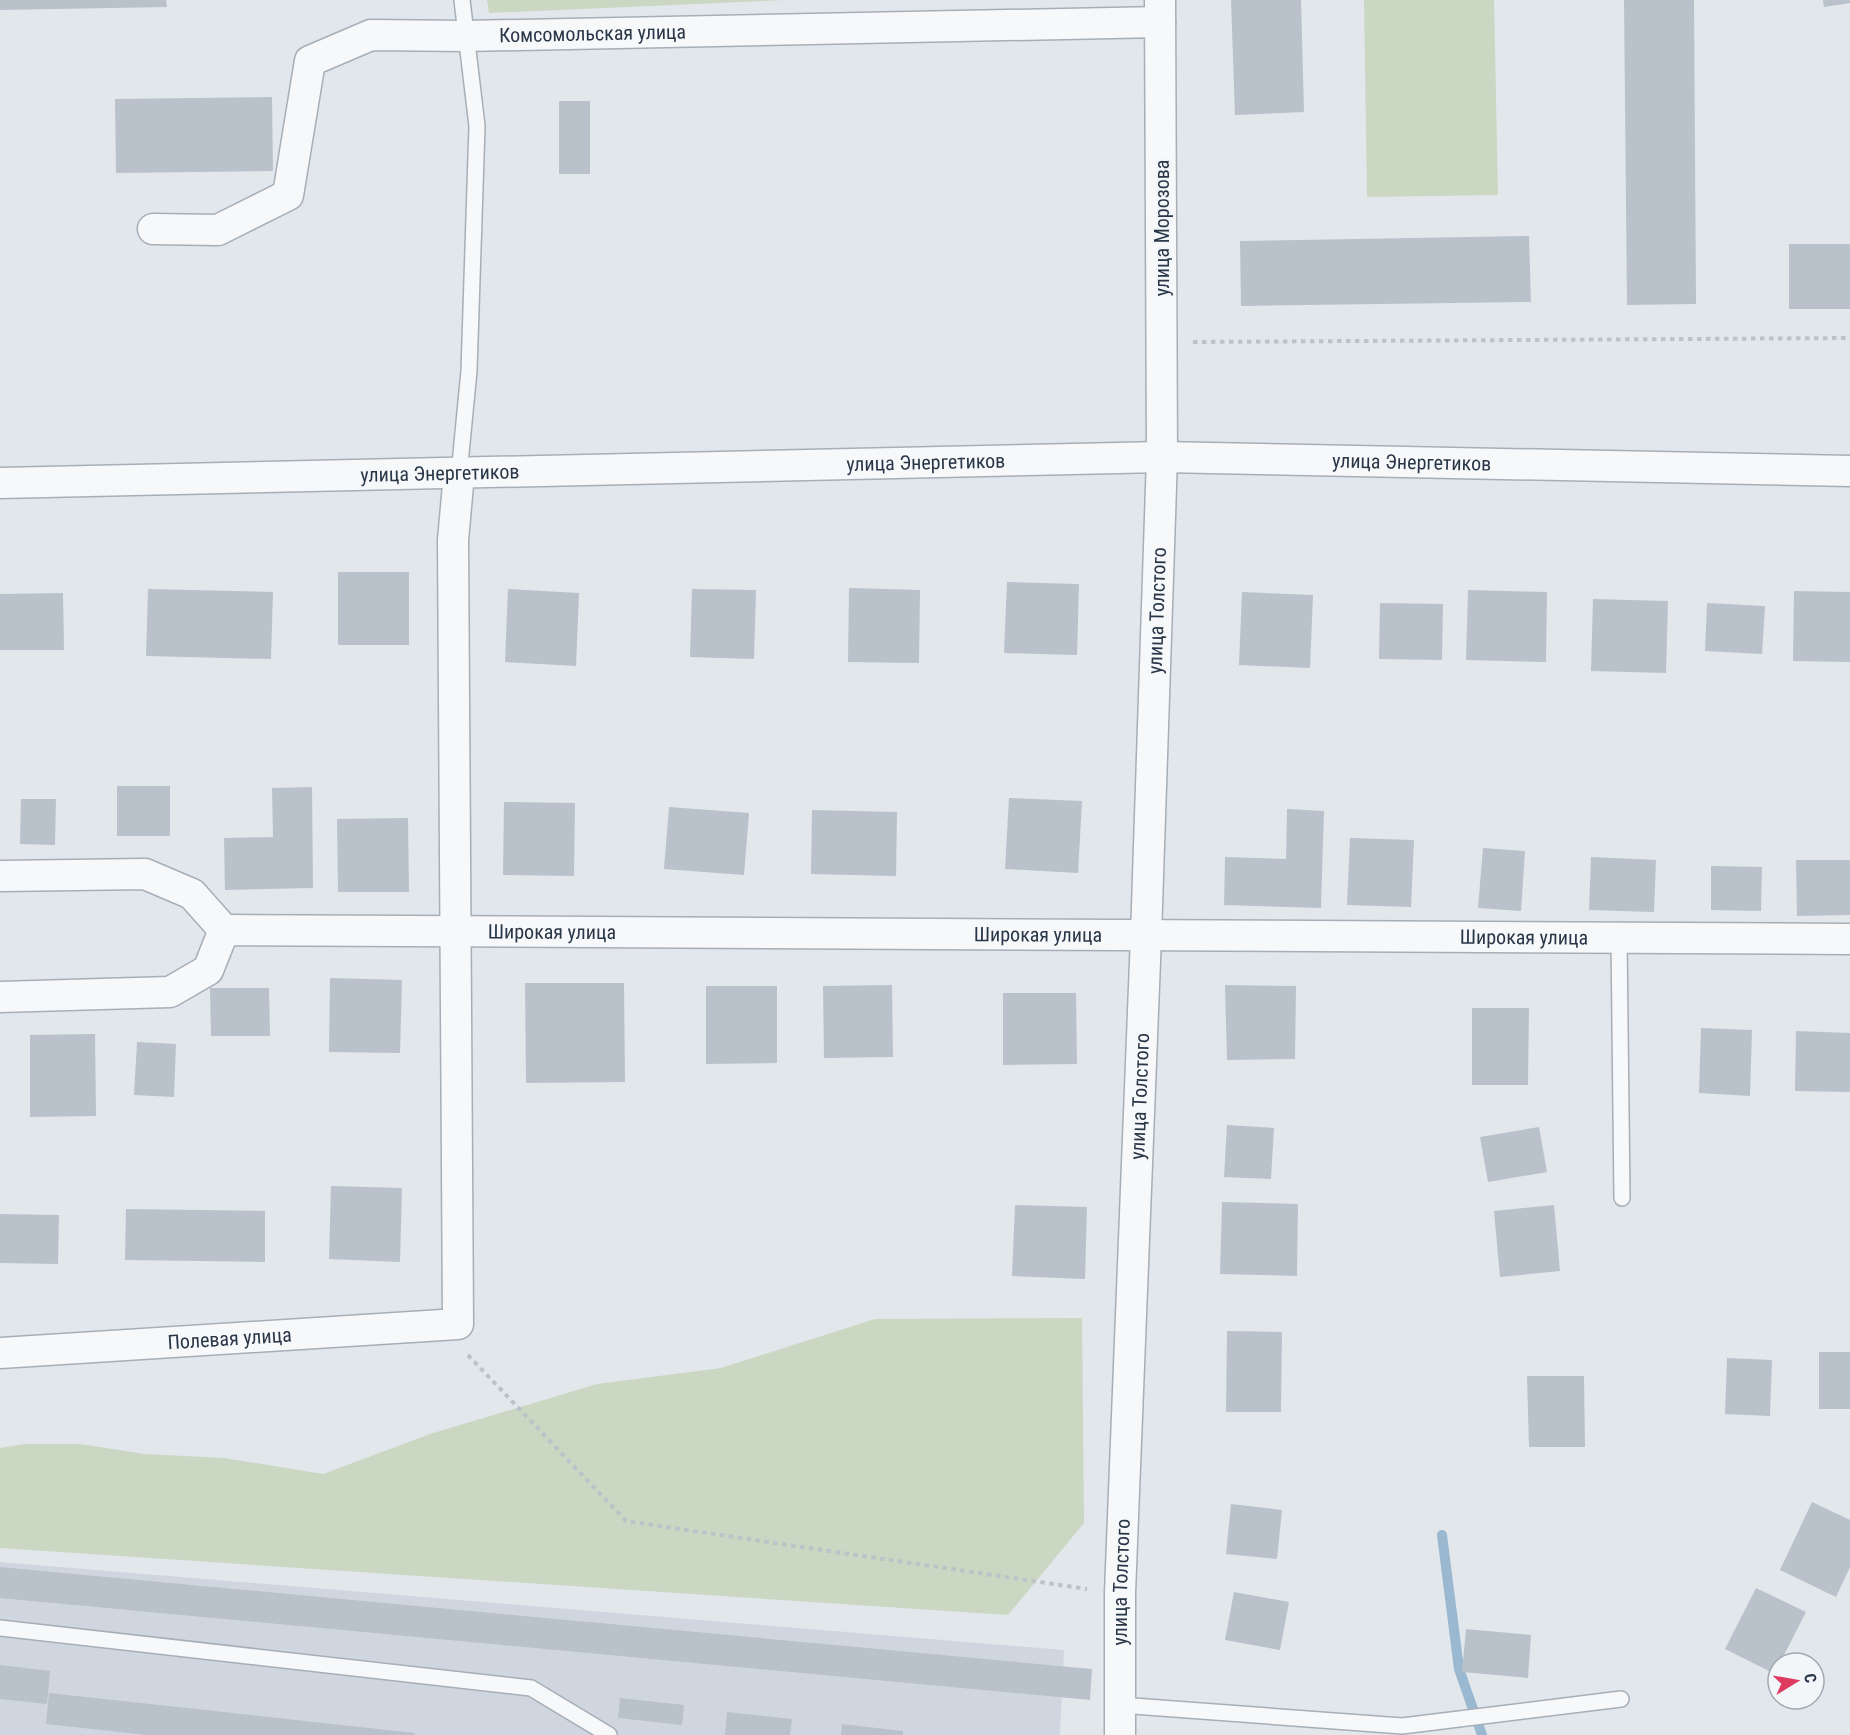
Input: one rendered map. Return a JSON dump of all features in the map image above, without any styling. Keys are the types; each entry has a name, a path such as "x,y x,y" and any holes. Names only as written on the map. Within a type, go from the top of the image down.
{"street":[{"name":"Комсомольская улица","path":"153,229 218,230 288,195 310,61 371,35 466,36 1160,11"},
{"name":"улица Морозова","path":"1160,11 1162,457"},
{"name":"улица Энергетиков","path":"0,483 1162,457 1850,471"},
{"name":"улица Толстого","path":"1120,1735 1120,1593 1162,457"},
{"path":"448,1324 455,932 453,540 459,474"},
{"path":"0,876 146,874 192,894 224,930 208,970 170,992 0,997"},
{"name":"Широкая улица","path":"224,930 1850,939"},
{"name":"Полевая улица","path":"0,1353 448,1324"}],"lane":[{"path":"459,474 469,371 477,126 462,0"},
{"path":"1619,938 1622,1198"},
{"path":"0,1628 531,1688 609,1735"},
{"path":"1120,1705 1402,1726 1621,1699"}],"path":[{"path":"1163,342 1850,338"},
{"path":"448,1324 626,1521 1120,1593"}],"shaded area":[{"path":"0,1562 1064,1650 1060,1735 0,1735"}],"green space":[{"path":"487,0 784,0 489,13"},
{"path":"1364,0 1494,0 1498,195 1367,197"},
{"path":"1082,1318 1084,1523 1008,1615 0,1548 0,1448 24,1444 80,1444 144,1454 224,1458 323,1474 430,1434 597,1384 721,1368 875,1319"}],"building":[{"path":"0,0 166,0 167,7 0,10"},
{"path":"1231,0 1301,0 1304,112 1235,115"},
{"path":"1624,0 1694,0 1696,304 1627,305"},
{"path":"1823,0 1850,0 1850,3 1824,7"},
{"path":"272,97 273,171 116,173 115,99"},
{"path":"559,101 590,101 590,174 559,174"},
{"path":"1529,236 1531,302 1241,306 1240,241"},
{"path":"1789,244 1850,244 1850,309 1789,309"},
{"path":"338,572 409,572 409,645 338,645"},
{"path":"1007,582 1079,584 1077,655 1004,653"},
{"path":"849,588 920,590 919,663 848,662"},
{"path":"148,589 273,592 271,659 146,656"},
{"path":"508,589 579,593 576,666 505,662"},
{"path":"692,589 756,590 754,659 690,657"},
{"path":"1468,590 1547,592 1546,662 1466,660"},
{"path":"1794,591 1850,592 1850,662 1793,661"},
{"path":"1242,592 1313,595 1310,668 1239,665"},
{"path":"63,593 64,650 0,650 0,594"},
{"path":"1593,599 1668,601 1666,673 1591,671"},
{"path":"1380,603 1443,604 1442,660 1379,659"},
{"path":"1707,603 1765,606 1762,654 1705,651"},
{"path":"117,786 170,786 170,836 117,836"},
{"path":"312,787 313,888 225,890 224,838 273,837 272,788"},
{"path":"1009,798 1082,801 1078,873 1005,869"},
{"path":"21,799 56,799 55,845 20,844"},
{"path":"504,802 575,803 574,876 503,875"},
{"path":"669,807 749,813 744,875 664,869"},
{"path":"1287,809 1324,811 1321,908 1224,905 1225,857 1286,859"},
{"path":"812,810 897,812 896,876 811,874"},
{"path":"408,818 409,892 338,892 337,819"},
{"path":"1350,838 1414,840 1411,907 1347,905"},
{"path":"1483,848 1525,851 1521,911 1478,908"},
{"path":"1591,857 1656,860 1654,912 1589,910"},
{"path":"1796,860 1850,860 1850,915 1797,916"},
{"path":"1711,866 1762,867 1761,911 1711,910"},
{"path":"330,978 402,980 400,1053 329,1052"},
{"path":"525,983 624,983 625,1082 526,1083"},
{"path":"892,985 893,1057 824,1058 823,986"},
{"path":"1225,985 1296,986 1295,1059 1227,1060"},
{"path":"706,986 777,986 777,1063 706,1064"},
{"path":"210,988 269,988 270,1036 211,1036"},
{"path":"1003,993 1076,993 1077,1064 1003,1065"},
{"path":"1472,1008 1529,1008 1528,1085 1472,1085"},
{"path":"1701,1028 1752,1030 1750,1096 1699,1093"},
{"path":"1796,1031 1850,1033 1850,1092 1795,1091"},
{"path":"95,1034 96,1116 30,1117 30,1035"},
{"path":"137,1042 176,1044 174,1097 134,1095"},
{"path":"1227,1125 1274,1128 1271,1179 1224,1177"},
{"path":"1539,1127 1547,1172 1488,1182 1480,1137"},
{"path":"331,1186 402,1188 400,1262 329,1259"},
{"path":"1222,1202 1298,1204 1297,1276 1220,1274"},
{"path":"1015,1205 1087,1207 1085,1279 1012,1276"},
{"path":"1554,1205 1560,1271 1500,1277 1494,1211"},
{"path":"126,1209 265,1211 265,1262 125,1260"},
{"path":"0,1214 59,1215 58,1264 0,1263"},
{"path":"1227,1331 1282,1332 1281,1412 1226,1412"},
{"path":"1819,1352 1850,1352 1850,1409 1819,1409"},
{"path":"1727,1358 1772,1360 1770,1416 1725,1414"},
{"path":"1527,1376 1584,1376 1585,1447 1529,1447"},
{"path":"1812,1502 1850,1520 1850,1567 1836,1597 1780,1570"},
{"path":"1231,1504 1282,1510 1277,1559 1226,1554"},
{"path":"0,1567 1092,1669 1090,1700 0,1598"},
{"path":"1756,1588 1806,1612 1786,1651 1766,1651 1766,1670 1725,1649"},
{"path":"1234,1592 1289,1602 1280,1650 1225,1640"},
{"path":"1466,1629 1531,1635 1528,1678 1462,1672"},
{"path":"0,1665 50,1671 47,1704 0,1699"},
{"path":"49,1693 415,1733 414,1735 147,1735 46,1724"},
{"path":"620,1698 684,1705 682,1725 618,1718"},
{"path":"727,1712 792,1719 790,1735 725,1735"},
{"path":"842,1724 903,1731 903,1735 841,1735"}],"waterway":[{"path":"1442,1535 1459,1669 1482,1735"}]}
